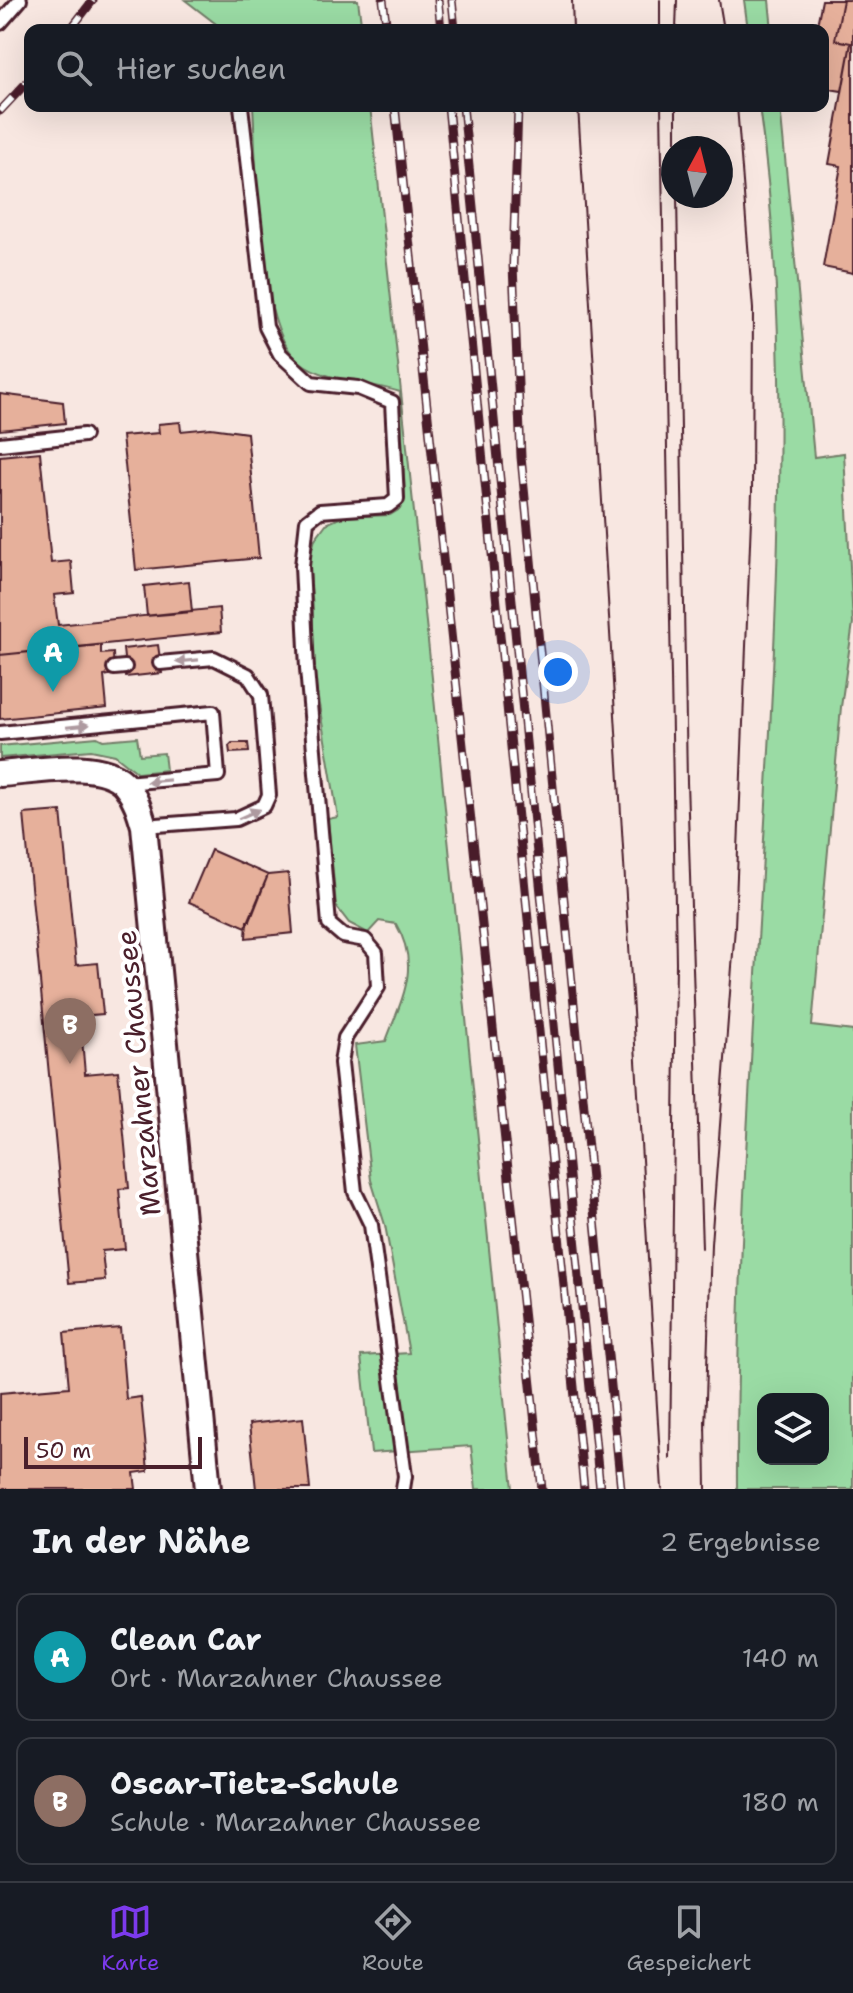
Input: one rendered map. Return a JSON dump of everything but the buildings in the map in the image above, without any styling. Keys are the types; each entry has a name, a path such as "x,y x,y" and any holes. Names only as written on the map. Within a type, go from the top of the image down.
{"street":[{"path":"0,774 78,768 103,772 125,783"},
{"name":"Marzahner Chaussee","path":"125,783 138,806 144,826 208,1489"}],"lane":[{"path":"0,23 20,0"},
{"path":"242,112 266,327 280,354 311,383 358,388 392,402 397,499 388,506 320,511 307,521 302,566 307,669 329,924 343,936 365,940 376,953 378,987 345,1038 341,1063 355,1192 371,1225 405,1476 403,1489"},
{"path":"0,444 84,435"},
{"path":"144,826 236,819 264,806 269,795 261,695 248,675 214,658 160,663"},
{"path":"0,733 213,712 218,775 125,783"}],"green space":[{"path":"185,0 358,0 361,24 216,24"},
{"path":"744,0 769,0 771,24 747,24"},
{"path":"253,112 371,112 432,678 513,1489 476,1489 471,1446 371,1453 361,1356 409,1353 385,1225 371,1180 355,1045 386,1041 403,996 408,969 407,954 396,924 379,921 368,933 349,923 336,906 328,819 338,817 313,669 309,561 315,539 326,524 342,517 390,515 400,509 405,498 400,392 334,377 310,368 300,362 285,344 274,316 266,281"},
{"path":"760,112 781,112 814,457 844,453 853,623 841,707 812,1026 853,1031 853,1489 737,1489 740,1299 748,1110 777,575 778,340 768,184"},
{"path":"97,737 103,740 137,737 140,755 164,753 166,770 138,773 115,755 91,750 0,758 0,746"}],"tram line":[{"path":"572,0 573,24"},
{"path":"660,0 660,24"},
{"path":"676,24 677,0"},
{"path":"719,0 723,24"},
{"path":"578,112 662,1489"},
{"path":"661,112 676,962 670,1458"},
{"path":"676,112 676,136"},
{"path":"705,1430 711,1244 735,927 752,493 753,309 737,112"},
{"path":"677,208 687,782 702,1248"},
{"path":"705,1420 706,1489"}],"railway":[{"path":"75,24 93,0"},
{"path":"383,0 386,24"},
{"path":"438,0 440,24"},
{"path":"452,0 454,24"},
{"path":"0,111 24,85"},
{"path":"396,112 542,1489"},
{"path":"449,112 584,1489"},
{"path":"464,112 600,1489"},
{"path":"518,112 513,265 521,457 621,1489"}],"place":[{"name":"Clean Car","path":"53,692"},
{"name":"Oscar-Tietz-Schule","path":"70,1064"}]}
